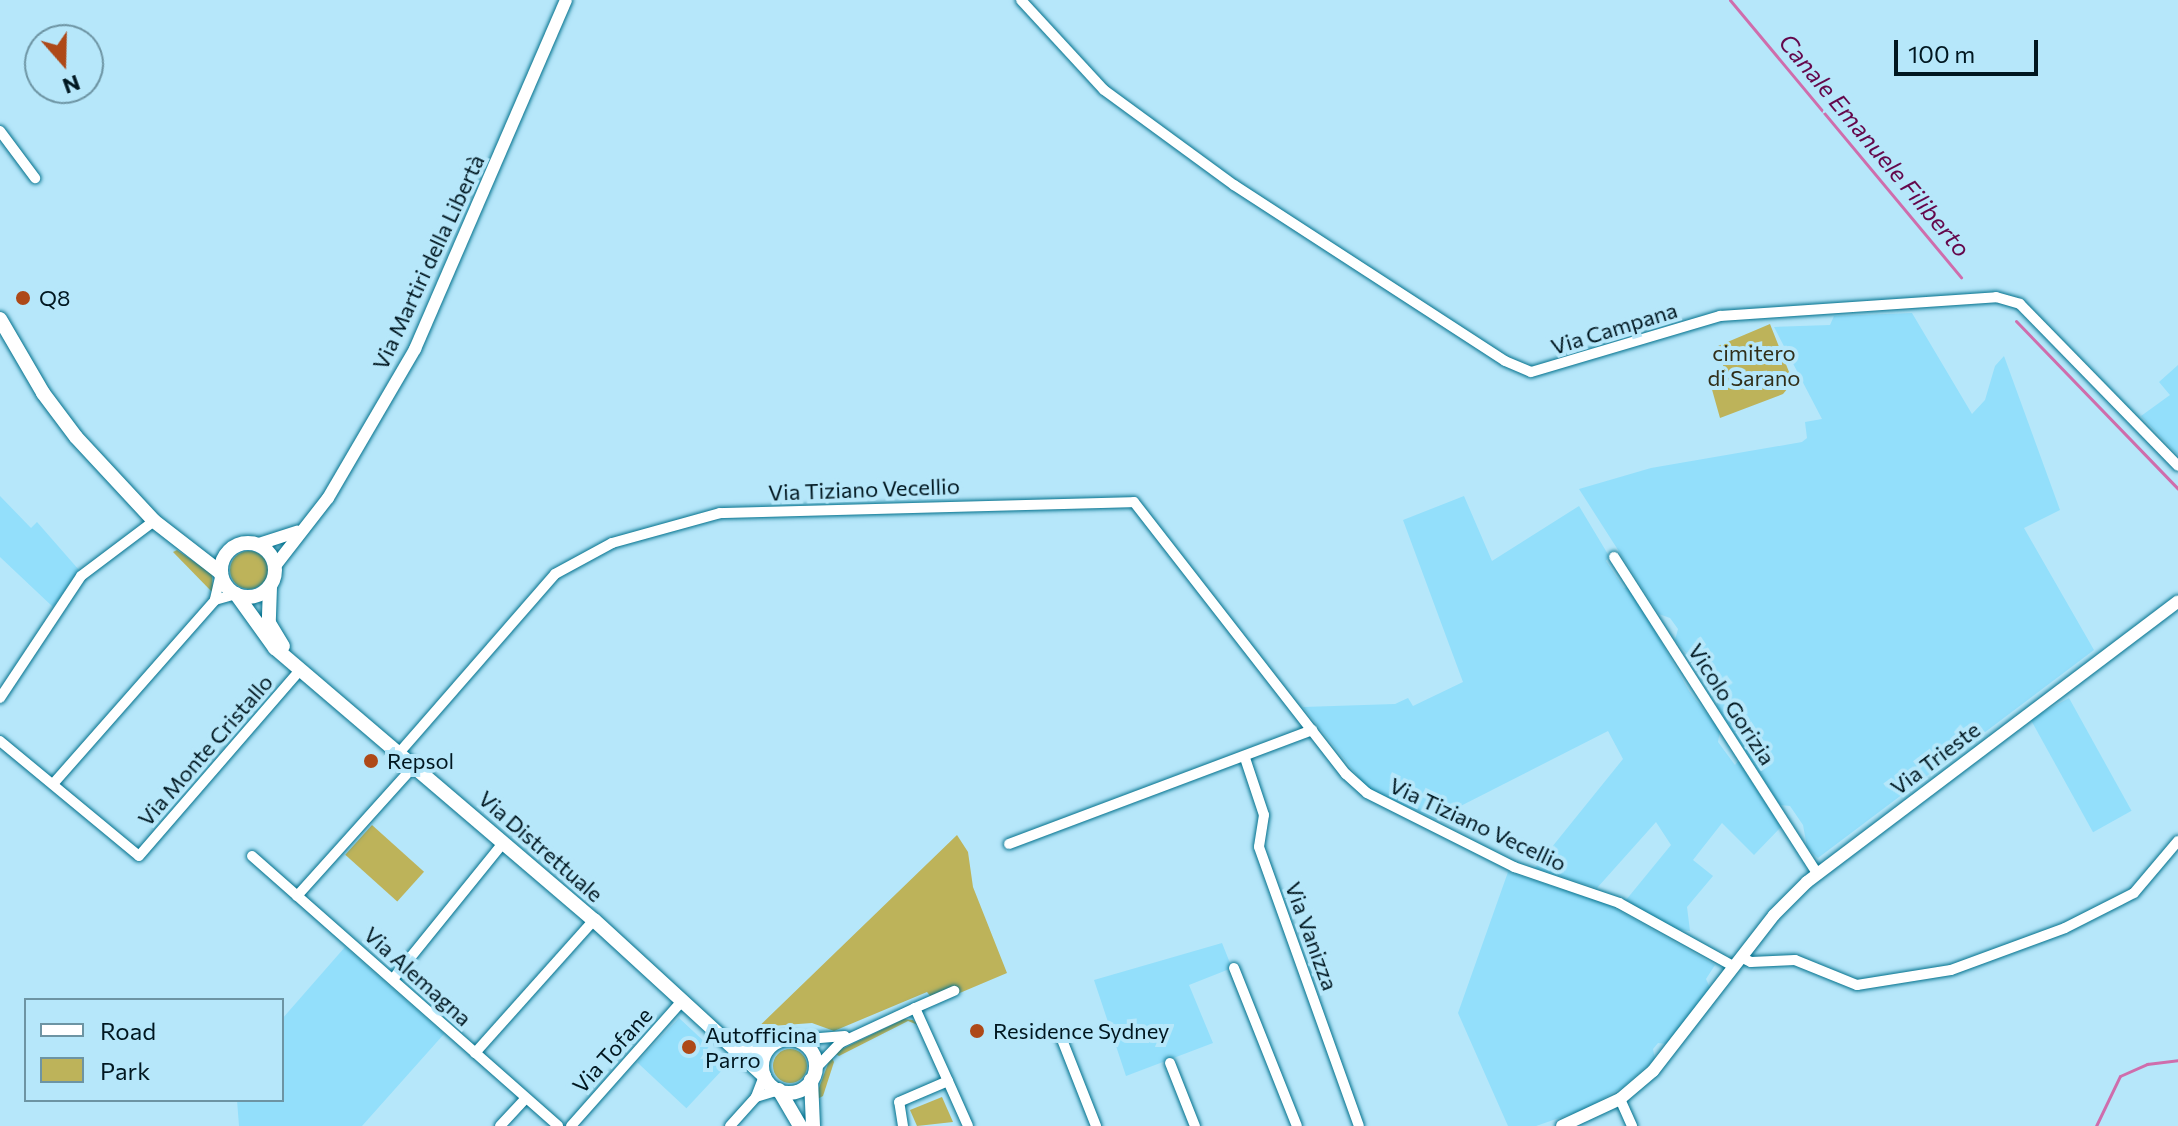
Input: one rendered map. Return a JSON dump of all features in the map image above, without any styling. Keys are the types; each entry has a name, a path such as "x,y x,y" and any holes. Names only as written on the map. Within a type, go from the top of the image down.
{"main road":[{"name":"Via Distrettuale","path":"0,319 58,415 154,521 221,573 261,632 594,920 764,1076"},
{"path":"181,544 210,550 259,544 275,566"},
{"path":"221,573 231,548"},
{"name":"Via Distrettuale","path":"275,566 270,587 269,623 298,667"},
{"path":"236,594 254,596 270,587"},
{"path":"718,1035 742,1048 767,1050 780,1041 795,1040 813,1053 813,1126"},
{"path":"767,1050 764,1076 779,1090 800,1126"},
{"path":"779,1090 793,1092 814,1074"}],"street":[{"name":"Via Martiri della Libertà","path":"275,566 328,498 415,349 566,0"},
{"name":"Via Campana","path":"1021,0 1104,90 1234,185 1505,361 1531,372 1720,316 1996,297 2020,304 2178,466"},
{"path":"0,131 35,178"},
{"name":"Via Tiziano Vecellio","path":"399,753 555,574 612,543 720,513 1134,502 1312,730 1367,793 1514,867 1619,903 1738,962 1795,960 1857,985 1951,970 2065,928 2134,893 2178,841"},
{"path":"0,698 81,576 154,521"},
{"path":"259,544 278,542 303,529"},
{"name":"Vicolo Gorizia","path":"1614,557 1817,873"},
{"path":"0,741 53,784 215,600 221,573"},
{"path":"215,600 236,594"},
{"name":"Via Trieste","path":"1738,962 1817,873 2178,601"},
{"name":"Via Monte Cristallo","path":"53,784 139,856 298,667"},
{"path":"1009,844 1245,758 1312,730"},
{"name":"Via Vanizza","path":"1245,758 1264,815 1259,847 1359,1126"},
{"path":"297,896 414,766"},
{"path":"393,979 504,842"},
{"name":"Via Alemagna","path":"252,856 558,1126"},
{"path":"475,1053 594,920"},
{"path":"1562,1126 1620,1099 1663,1061 1738,962"},
{"path":"1234,968 1297,1126"},
{"path":"795,1040 855,1034 954,991"},
{"name":"Via Tofane","path":"571,1126 683,1000"},
{"path":"915,1008 968,1126"},
{"path":"814,1074 855,1034"},
{"path":"1061,1037 1096,1126"},
{"path":"1170,1063 1195,1126"},
{"path":"730,1126 756,1097 764,1076"},
{"path":"903,1126 899,1102 948,1081"},
{"path":"756,1097 779,1090"},
{"path":"500,1126 525,1099"},
{"path":"1620,1099 1632,1126"}],"shaded area":[{"path":"1912,313 1972,414 1985,400 1995,366 2004,356 2060,510 2024,528 2094,650 1818,858 1807,847 1803,825 1790,806 1780,805 1717,706 1719,695 1712,683 1675,640 1678,629 1670,618 1659,614 1579,489 1651,468 1802,442 1807,438 1805,422 1822,419 1774,327 1830,325 1834,316"},
{"path":"2178,365 2178,455 2141,416 2170,395 2159,382"},
{"path":"0,496 31,528 37,522 79,570 53,607 0,557"},
{"path":"1464,496 1492,561 1579,506 1609,556 1606,561 1624,588 1629,586 1689,691 1720,731 1718,742 1735,765 1738,761 1781,827 1754,855 1722,823 1693,860 1713,876 1687,907 1690,931 1670,929 1626,900 1671,845 1656,822 1597,888 1535,868 1623,759 1608,731 1435,819 1368,789 1303,707 1395,704 1408,698 1413,706 1463,682 1403,520"},
{"path":"2069,698 2132,811 2093,832 2031,719"},
{"path":"1508,872 1607,904 1715,965 1706,979 1710,988 1668,1044 1658,1043 1653,1049 1655,1059 1623,1087 1585,1109 1536,1126 1508,1126 1458,1013"},
{"path":"1222,943 1232,968 1189,985 1213,1043 1126,1076 1094,980"},
{"path":"345,947 444,1034 362,1126 239,1126 237,1102 284,1102 284,1017"},
{"path":"679,1018 728,1064 686,1108 637,1063"}],"green space":[{"name":"cimitero di Sarano","path":"1770,324 1793,382 1783,394 1720,418 1711,386 1727,380 1718,346"},
{"path":"177,550 212,574 213,593 173,552"},
{"path":"249,551 262,557 268,570 262,583 249,589 236,583 230,570 236,557"},
{"path":"372,825 424,872 397,902 345,855"},
{"path":"957,835 968,852 973,887 1007,973 936,1003 927,992 834,1031 812,1023 771,1026 749,1036"},
{"path":"904,1019 913,1020 918,1025 908,1021 839,1056 834,1053"},
{"path":"783,1029 810,1030 817,1034 784,1035 754,1046"},
{"path":"790,1049 802,1054 807,1066 802,1078 790,1083 778,1078 773,1066 778,1054"},
{"path":"831,1056 834,1062 823,1096 814,1101"},
{"path":"942,1097 953,1122 917,1126 910,1110"}],"waterway":[{"name":"Canale Emanuele Filiberto","path":"1730,0 1961,277"},
{"name":"Canale Emanuele Filiberto","path":"2016,321 2178,489"},
{"path":"2096,1126 2120,1076 2147,1064 2178,1060"}],"place":[{"name":"Q8","path":"23,298"},
{"name":"Repsol","path":"371,761"},
{"name":"Residence Sydney","path":"977,1031"},
{"name":"Autofficina Parro","path":"689,1047"}]}
